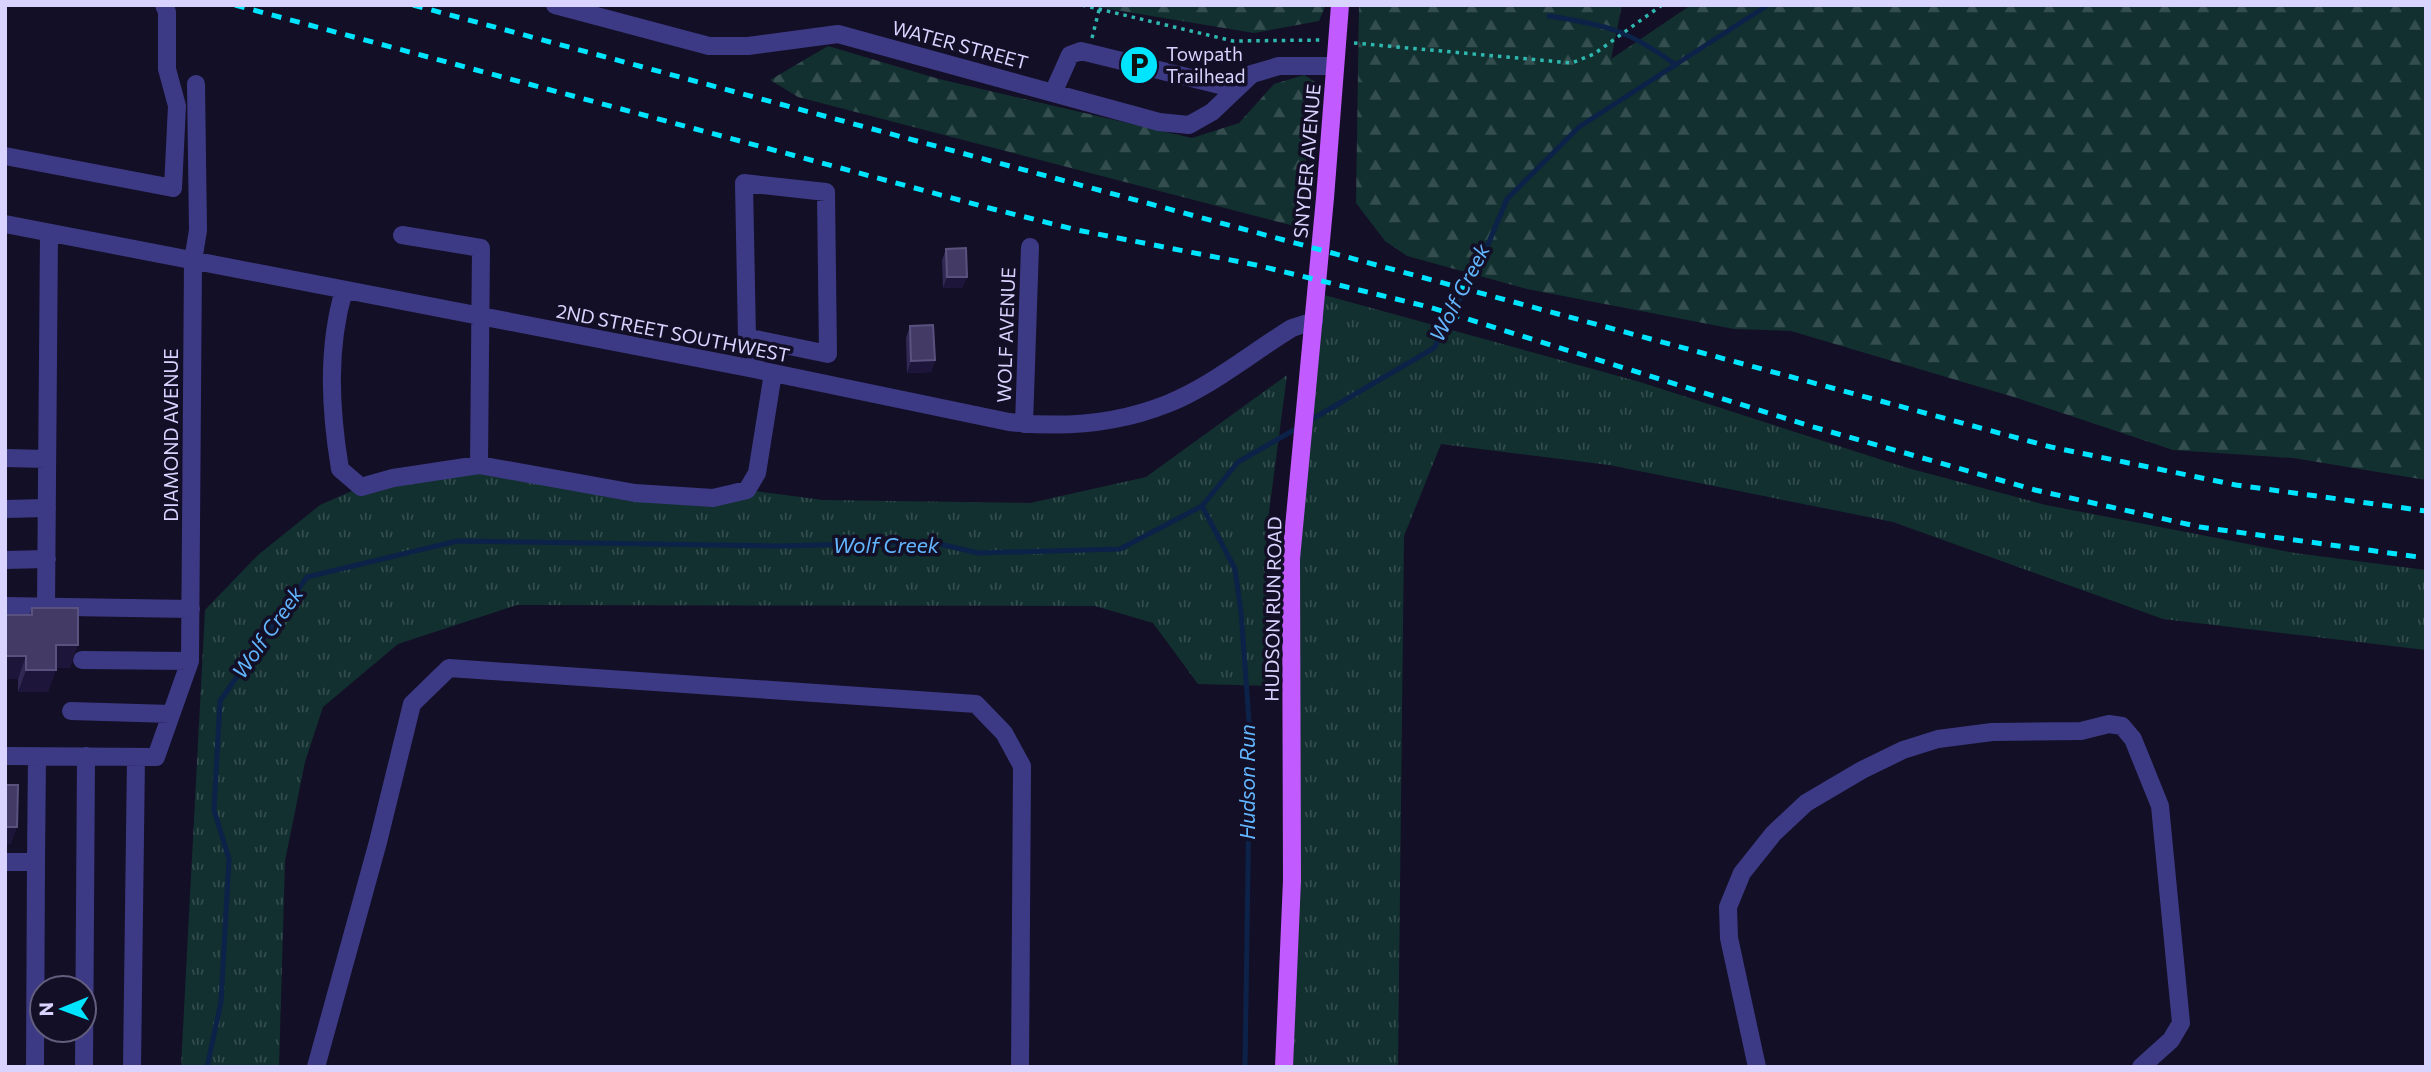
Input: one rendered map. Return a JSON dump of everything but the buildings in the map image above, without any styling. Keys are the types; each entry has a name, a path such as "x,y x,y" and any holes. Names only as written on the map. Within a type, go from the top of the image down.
{"main road":[{"name":"SNYDER AVENUE","path":"1314,321 1340,5"},
{"name":"HUDSON RUN ROAD","path":"1283,1067 1292,880 1291,559 1314,321"}],"street":[{"path":"5,156 173,188 177,106 167,69 167,12 164,5"},
{"name":"WATER STREET","path":"555,5 709,46 748,46 838,34 1159,122 1189,125 1212,112 1252,74 1279,66 1335,66"},
{"path":"1053,93 1070,55 1081,51 1236,89"},
{"name":"DIAMOND AVENUE","path":"136,757 156,757 190,661 193,261 198,230 196,84"},
{"path":"744,183 826,192 828,354 760,340 747,338 744,183"},
{"name":"2ND STREET SOUTHWEST","path":"5,225 754,369 1024,424 1047,426 1121,419 1168,403 1292,328 1314,321"},
{"path":"46,607 49,233"},
{"path":"402,234 481,248 479,465"},
{"name":"WOLF AVENUE","path":"1024,424 1030,247"},
{"path":"344,290 334,324 332,419 340,469 361,487 393,478 479,465 635,493 713,498 747,490 757,473 773,373"},
{"path":"754,369 760,340"},
{"path":"5,458 47,459"},
{"path":"5,509 47,508"},
{"path":"5,559 47,559"},
{"path":"5,606 191,609"},
{"path":"82,660 190,661"},
{"path":"316,1067 378,842 412,704 449,668 976,704 1004,733 1023,765 1020,1067"},
{"path":"71,711 171,714"},
{"path":"1758,1067 1729,938 1728,907 1742,873 1773,834 1806,803 1903,750 1938,739 1992,732 2081,731 2109,724 2122,726 2133,739 2160,806 2181,1023 2171,1040 2141,1067"},
{"path":"5,755 136,757 132,1067"},
{"path":"35,1067 37,756"},
{"path":"84,1067 86,756"},
{"path":"5,862 36,862"}],"path":[{"path":"1082,5 1233,41 1324,40"},
{"path":"1352,43 1572,63 1583,61 1662,5"},
{"path":"1094,55 1092,37 1099,10"}],"green space":[{"path":"1085,5 1326,5 1319,21 1254,33"},
{"path":"1359,5 1622,5 1611,59 1691,5 2426,5 2426,480 2293,458 2173,450 2017,398 1791,331 1734,329 1527,289 1407,256 1385,241 1356,203"},
{"path":"828,46 939,79 1192,138 1239,123 1274,84 1304,75 1315,82 1316,103 1294,226 798,97 770,80"},
{"path":"1317,293 1640,382 1904,467 2046,505 2295,553 2426,570 2426,650 2163,619 1893,522 1609,465 1441,444 1404,536 1398,1067 1284,1067 1291,597"},
{"path":"1287,375 1266,535 1273,686 1198,684 1153,623 1095,606 517,605 398,644 323,707 305,762 285,861 279,1067 181,1067 205,610 258,555 320,505 361,487 479,465 635,493 747,490 823,500 1030,503 1146,477"}],"waterway":[{"name":"Wolf Creek","path":"1309,421 1434,348 1486,249 1507,199 1579,127 1768,5"},
{"path":"1549,16 1602,26 1630,36 1676,65"},
{"name":"Wolf Creek","path":"207,1067 221,1002 229,859 214,810 220,701 307,577 457,541 782,546 931,542 978,553 1120,549 1202,506 1238,462 1301,426"},
{"name":"Hudson Run","path":"1202,506 1235,569 1241,612 1250,735 1245,1067"}],"railway":[{"path":"235,5 989,208 1077,230 1256,265 1429,307 1810,426 2035,490 2200,527 2426,558"},
{"path":"413,5 2051,447 2236,485 2426,511"}],"place":[{"name":"Towpath Trailhead","path":"1139,65"}]}
